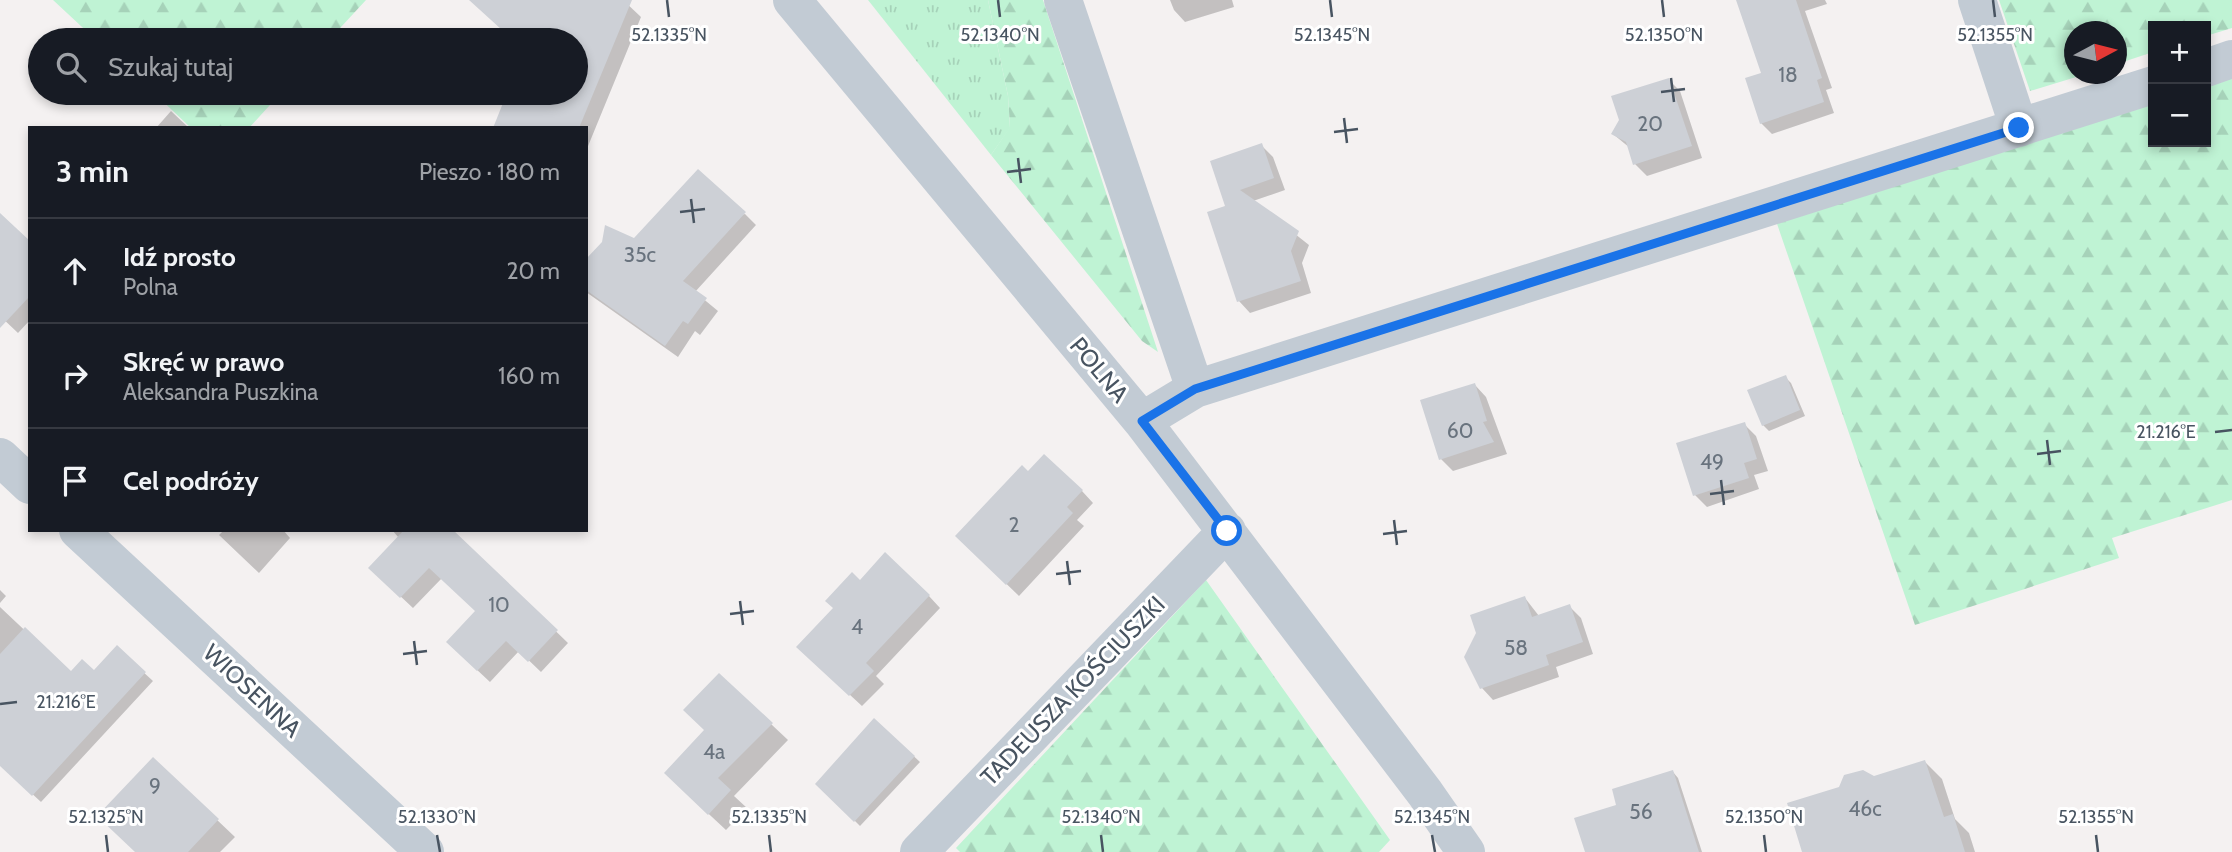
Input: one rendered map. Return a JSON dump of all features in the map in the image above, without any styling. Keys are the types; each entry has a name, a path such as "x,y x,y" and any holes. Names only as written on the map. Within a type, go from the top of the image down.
{"street":[{"name":"POLNA","path":"792,0 1142,421 1425,793 1466,852"},
{"path":"1063,0 1195,389"},
{"path":"1977,0 2019,128"},
{"path":"2211,66 2232,59"},
{"path":"1142,421 1195,389 2148,87"},
{"path":"0,457 28,483"},
{"name":"TADEUSZA KOŚCIUSZKI","path":"919,852 1227,531"},
{"name":"WIOSENNA","path":"80,532 425,852"}],"green space":[{"path":"53,0 366,0 340,28 83,28"},
{"path":"868,0 988,0 1008,96 1010,128 991,155"},
{"path":"988,0 1043,0 1158,352 1142,341 991,155 1010,127 1008,96"},
{"path":"1999,0 2232,0 2232,28 2211,34 2211,21 2148,21 2148,54 2127,61 2127,21 2064,21 2064,81 2030,91"},
{"path":"2232,73 2232,500 2112,538 2119,558 1915,625 1775,218 2148,100 2148,147 2211,147 2211,80"},
{"path":"167,105 270,105 251,126 189,126"},
{"path":"1206,580 1390,840 1379,852 960,852 956,848"}],"building":[{"path":"469,0 632,0 580,126 494,126 502,105 588,105 588,28 500,28"},
{"path":"1736,0 1796,0 1822,78 1817,80 1824,102 1760,124 1745,78 1761,73"},
{"path":"1669,78 1692,146 1633,165 1626,142 1611,134 1619,120 1611,96"},
{"path":"1262,143 1274,178 1240,190 1299,231 1291,251 1301,281 1237,302 1207,212 1225,206 1210,161"},
{"path":"698,169 746,212 683,281 707,298 688,324 683,321 665,346 588,291 588,257 602,242 605,225 634,238"},
{"path":"0,213 28,239 28,298 0,328"},
{"path":"1786,375 1800,410 1762,426 1747,390"},
{"path":"1475,383 1487,421 1483,422 1494,442 1439,460 1420,400"},
{"path":"1745,422 1757,459 1744,463 1749,478 1693,496 1676,443"},
{"path":"1044,454 1083,490 1067,507 1073,513 1006,585 955,536 1022,465 1028,471"},
{"path":"402,532 455,532 558,630 528,662 506,641 477,671 446,642 475,611 429,568 400,598 368,568"},
{"path":"885,552 930,595 866,663 874,671 849,696 796,647 833,608 825,601 852,572 860,580"},
{"path":"1525,596 1532,617 1570,604 1583,642 1546,655 1549,665 1480,689 1464,657 1476,633 1470,615"},
{"path":"25,627 71,671 82,659 94,670 117,645 146,672 32,796 0,766 0,654"},
{"path":"719,673 773,723 718,778 731,790 708,815 664,773 704,730 683,710"},
{"path":"874,718 915,756 854,822 815,784"},
{"path":"153,757 219,819 188,852 135,852 97,816"},
{"path":"1925,760 1944,817 1953,814 1965,852 1802,852 1787,803 1839,787 1844,775 1863,770 1874,776"},
{"path":"1673,770 1699,852 1585,852 1574,818 1616,805 1612,789"}],"route":[{"path":"1227,531 1142,421 1195,389 2019,128"}]}
